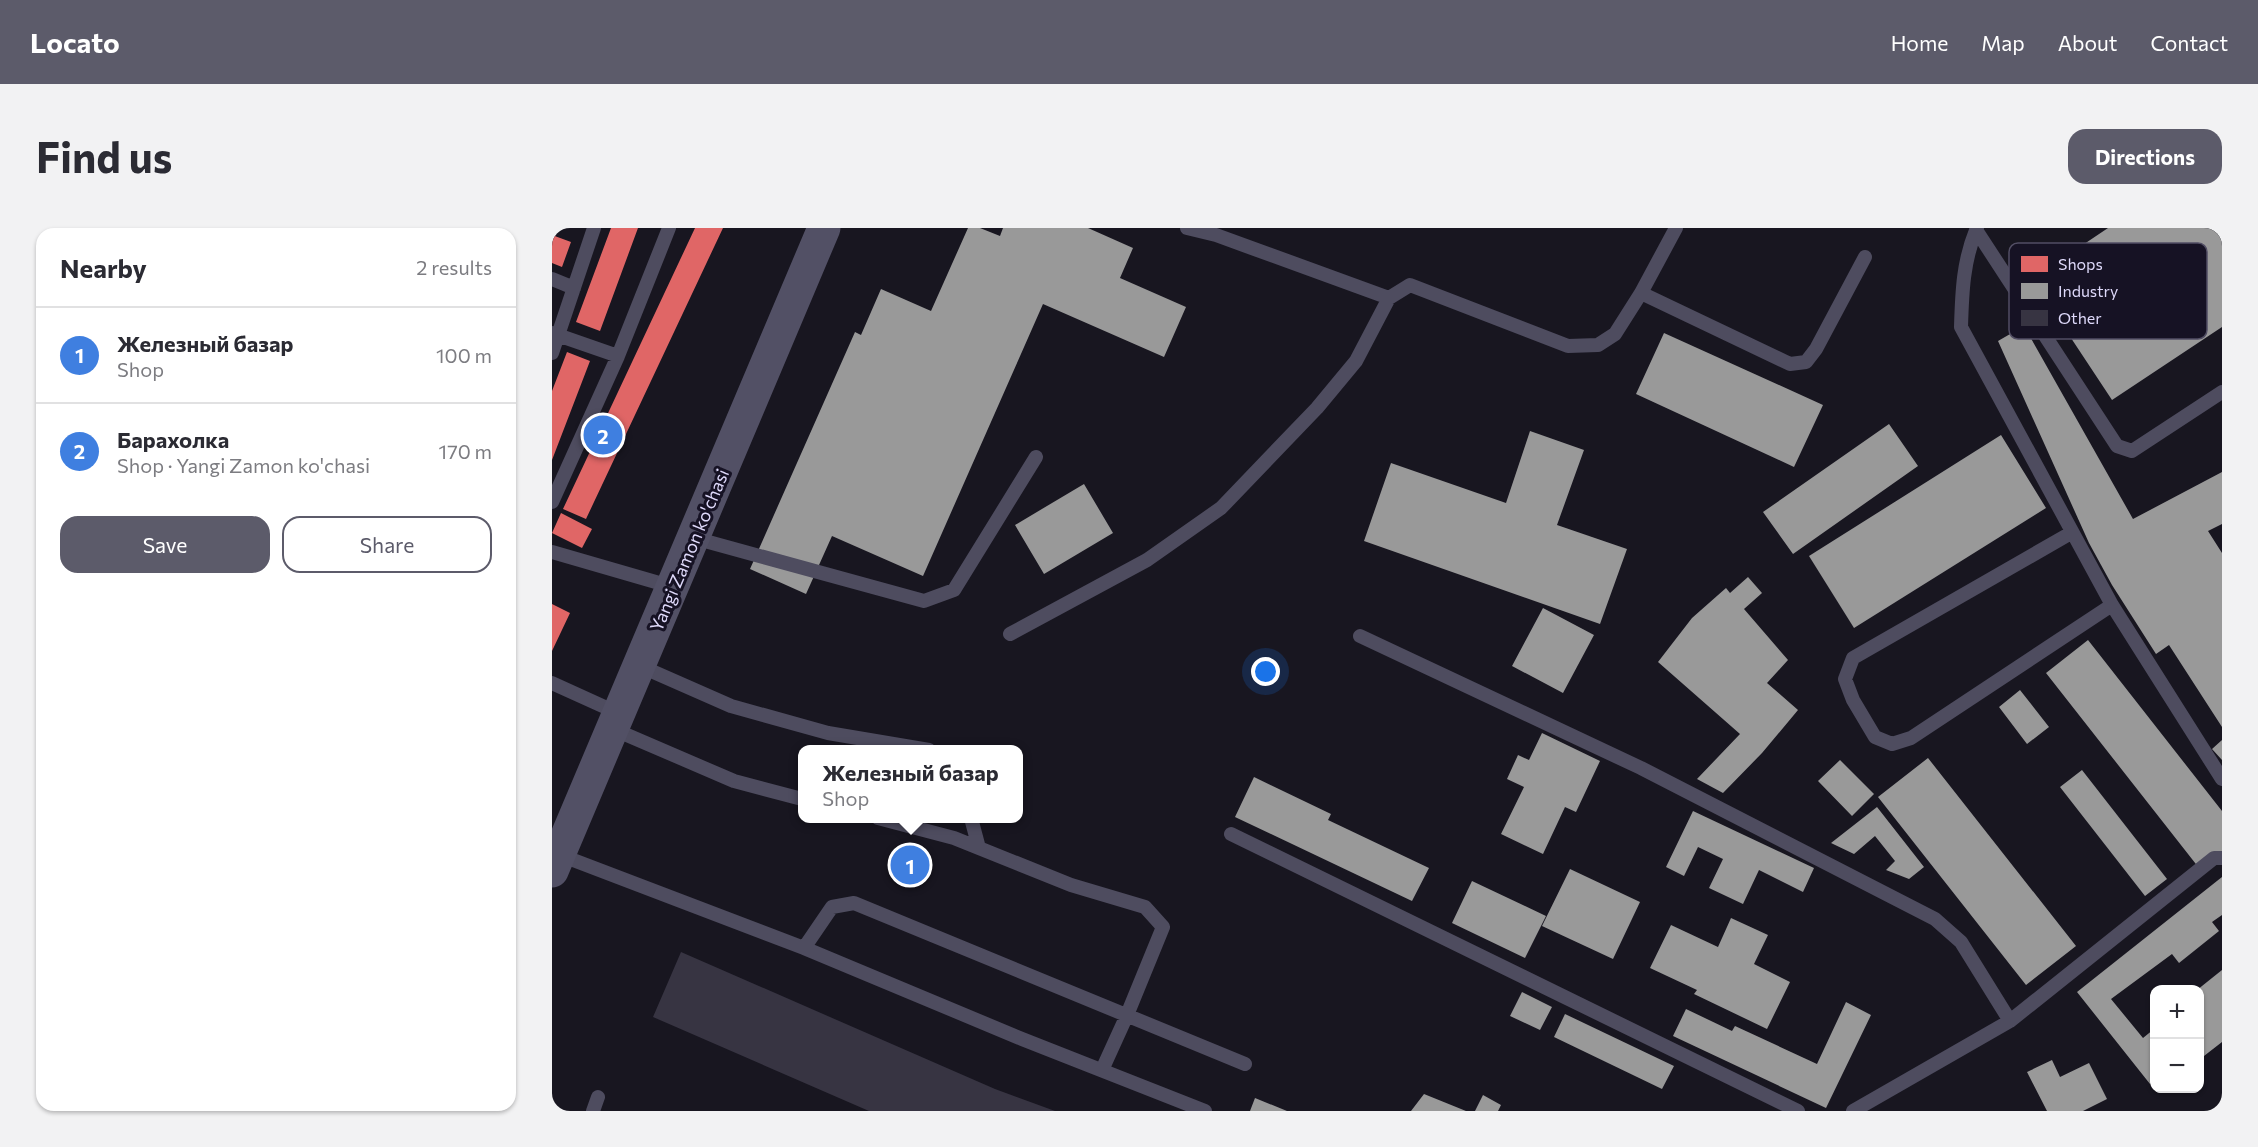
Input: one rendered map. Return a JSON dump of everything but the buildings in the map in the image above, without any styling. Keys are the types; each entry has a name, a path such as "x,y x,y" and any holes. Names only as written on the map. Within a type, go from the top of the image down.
{"street":[{"name":"Yangi Zamon ko'chasi","path":"556,863 824,228"}],"lane":[{"path":"552,353 555,334 574,288 594,228"},
{"path":"552,502 618,356 669,228"},
{"path":"1186,228 1218,231 1389,298"},
{"path":"1010,634 1147,560 1221,508 1317,408 1356,361 1389,298 1410,285 1568,346 1598,345 1615,334 1641,293 1676,228"},
{"path":"1976,229 2009,280"},
{"path":"1976,229 1970,244 1962,281 1961,327 2112,605 2222,779"},
{"path":"1641,293 1790,364 1806,362 1816,349 1865,257"},
{"path":"552,279 574,288"},
{"path":"555,334 618,356"},
{"path":"2047,339 2117,446 2132,451 2222,392"},
{"path":"693,538 924,601 954,590 1036,457"},
{"path":"2071,533 1853,658 1845,679 1852,700 1875,737 1892,744 1911,738 2112,605"},
{"path":"552,552 673,587"},
{"path":"1360,636 1641,768 1935,919 1961,942 2010,1021"},
{"path":"640,666 731,706 828,733 899,745"},
{"path":"552,682 616,722 734,781 798,798"},
{"path":"894,823 954,838 1071,885 1145,907 1163,927 1102,1070"},
{"path":"972,823 979,848"},
{"path":"1231,834 1798,1111"},
{"path":"1853,1111 2010,1021 2214,858 2222,858"},
{"path":"556,863 804,948 1205,1111"},
{"path":"804,948 832,907 854,903 1245,1064"},
{"path":"593,1111 598,1097"}],"place":[{"name":"Барахолка","path":"603,435"},
{"name":"Железный базар","path":"910,865"}]}
